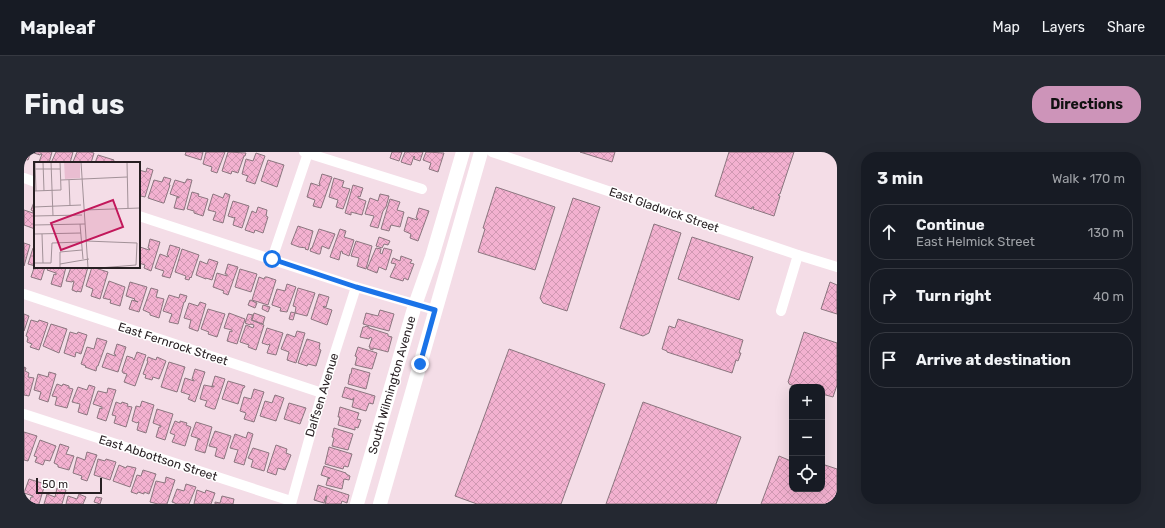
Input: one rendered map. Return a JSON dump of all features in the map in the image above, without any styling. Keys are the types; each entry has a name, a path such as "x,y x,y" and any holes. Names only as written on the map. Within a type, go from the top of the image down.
{"main road":[{"name":"South Wilmington Avenue","path":"357,504 415,305 432,257 463,152"},
{"name":"South Wilmington Avenue","path":"380,504 481,152"}],"street":[{"name":"East Gladwick Street","path":"492,152 837,267"},
{"path":"272,259 306,153 422,189"},
{"path":"24,178 34,182"},
{"path":"140,216 356,287 435,310"},
{"path":"781,310 798,255"},
{"name":"Dalfsen Avenue","path":"291,503 322,393 356,287"},
{"name":"East Fernrock Street","path":"24,294 322,393"},
{"name":"East Abbottson Street","path":"24,414 291,503"}],"building":[{"path":"24,152 31,152 28,160 24,159"},
{"path":"52,152 49,162 39,162 42,154 40,155 34,153"},
{"path":"56,152 73,152 70,162 51,162"},
{"path":"77,152 94,153 91,162 73,162"},
{"path":"186,152 203,152 201,160 185,155"},
{"path":"206,152 225,152 217,173 211,171 212,167 203,164"},
{"path":"228,152 246,153 238,173 232,171 231,174 222,171"},
{"path":"392,152 402,152 399,161 390,158"},
{"path":"405,152 423,152 420,161 414,159 414,156 411,165 401,162"},
{"path":"426,152 444,153 438,172 429,169 431,163 423,160"},
{"path":"580,152 615,152 612,162"},
{"path":"729,152 794,152 780,194 778,195 780,196 774,216 753,209 754,207 752,207 752,209 715,196"},
{"path":"256,153 265,156 255,184 246,181 248,176 242,174 246,159 253,161"},
{"path":"98,155 114,160 113,162 95,162"},
{"path":"268,160 284,165 277,187 261,181"},
{"path":"147,168 153,170 145,197 140,196 140,170 146,172"},
{"path":"322,174 332,177 321,208 313,206 315,200 307,197 311,183 320,186 319,184"},
{"path":"164,177 171,179 164,203 148,198 154,180 162,182"},
{"path":"334,178 344,181 342,187 350,189 343,209 336,207 338,200 329,197"},
{"path":"187,179 192,180 184,210 174,208 177,197 179,198 179,197 170,194 175,180 185,183"},
{"path":"353,185 363,188 360,197 358,196 358,198 366,201 362,215 351,212 351,215 345,213"},
{"path":"496,187 555,207 535,270 478,252 485,229 483,228"},
{"path":"192,192 199,194 198,196 208,199 203,216 187,209"},
{"path":"225,193 230,195 223,223 213,220 216,212 208,210 213,194 223,198"},
{"path":"380,194 389,196 378,228 370,226 374,216 365,214 370,198 378,201"},
{"path":"573,198 600,207 567,311 543,303 540,298"},
{"path":"390,199 400,202 397,210 404,212 400,227 391,225 389,231 381,229"},
{"path":"233,201 249,206 242,228 233,225 235,217 228,216"},
{"path":"34,202 34,229 24,225 24,210 33,213 31,210"},
{"path":"258,207 267,210 266,216 268,217 263,233 255,230 254,233 245,230 252,211 256,213"},
{"path":"419,208 429,211 418,241 410,238 411,234 404,231 408,217 418,219 416,218"},
{"path":"654,224 681,233 649,333 643,336 620,328"},
{"path":"298,226 313,231 308,250 305,249 306,248 291,244"},
{"path":"319,229 335,234 329,249 322,246 320,254 318,254 310,251"},
{"path":"340,229 346,231 344,237 354,240 349,256 341,251 339,260 330,257"},
{"path":"379,237 390,241 388,245 384,244 382,248 376,246"},
{"path":"692,237 753,257 739,300 678,279"},
{"path":"150,239 160,242 151,271 144,268 145,265 140,263 140,247 150,249 148,248"},
{"path":"356,241 372,246 366,269 357,266 359,258 351,256"},
{"path":"24,243 30,245 24,266"},
{"path":"170,245 180,248 170,278 162,276 164,271 155,268 160,254 169,256 167,255"},
{"path":"33,248 34,266 28,264"},
{"path":"376,248 381,249 380,253 382,254 384,248 392,250 386,270 379,267 377,273 367,269"},
{"path":"182,249 199,255 189,280 185,279 186,276 175,272"},
{"path":"401,256 412,260 410,263 414,264 408,280 404,278 403,281 390,277 396,264 391,263 393,258 400,261"},
{"path":"209,259 218,262 212,280 196,275 200,261 207,264"},
{"path":"228,264 238,267 228,295 223,293 224,291 213,287 217,273 227,276 227,274 225,274"},
{"path":"34,268 45,268 41,280 31,277"},
{"path":"48,268 66,268 61,287 51,284 54,274 56,275 56,273 47,270"},
{"path":"71,268 88,268 81,292 72,290 74,281 66,281"},
{"path":"92,268 108,272 100,299 91,296 93,289 86,286"},
{"path":"240,269 257,274 251,292 235,287"},
{"path":"259,277 264,279 267,277 276,280 268,305 252,300"},
{"path":"109,281 125,287 120,306 110,303 111,300 103,298"},
{"path":"130,282 147,287 139,312 129,309 132,300 138,302 134,300 135,299 126,296"},
{"path":"830,282 837,285 837,314 821,309"},
{"path":"287,284 296,287 287,312 280,311 281,308 272,304 277,289 285,291"},
{"path":"151,288 158,290 156,297 164,299 159,318 150,315 150,313 143,310"},
{"path":"298,288 315,293 307,316 295,313 296,307 293,306"},
{"path":"180,294 187,296 178,324 169,322 172,314 163,311 169,295 179,298"},
{"path":"319,294 329,297 326,307 323,307 332,310 327,325 311,319"},
{"path":"250,300 257,303 255,308 248,305"},
{"path":"200,302 206,304 197,331 189,328 191,320 184,318 189,303 198,306"},
{"path":"263,305 270,307 268,312 262,309"},
{"path":"208,309 225,314 217,337 208,334 209,332 201,329"},
{"path":"380,310 394,314 389,331 363,324 366,313 378,316"},
{"path":"291,312 295,313 293,320 289,319"},
{"path":"229,313 245,319 237,344 227,341 230,331 232,332 232,330 224,328"},
{"path":"254,313 265,317 263,324 252,320"},
{"path":"24,314 29,316 24,331"},
{"path":"248,314 253,315 251,320 264,325 256,350 248,347 249,345 240,342 246,325 253,328 254,325 245,323"},
{"path":"678,319 743,340 739,353 741,353 738,361 736,360 732,373 667,352 662,349 669,326 675,328"},
{"path":"31,320 38,322 39,320 48,323 39,350 30,347 32,344 27,342 28,337 26,336"},
{"path":"51,324 67,329 59,353 43,346"},
{"path":"366,326 388,334 388,336 392,337 388,352 373,348 373,350 370,349 369,347 372,338 370,337 369,339 360,337 363,327"},
{"path":"267,328 283,333 276,355 267,353 270,344 268,345 262,343"},
{"path":"297,331 305,333 296,363 287,360 289,352 281,349 287,334 295,337"},
{"path":"70,332 77,334 78,332 87,335 81,354 76,352 75,357 64,353"},
{"path":"804,332 837,343 837,385 833,397 825,395 825,384 789,384 788,382"},
{"path":"97,338 107,341 96,371 81,364 87,347 94,349"},
{"path":"307,339 320,343 319,349 321,350 316,366 308,364 307,366 298,363"},
{"path":"117,344 126,347 118,372 102,367 107,353 116,355 114,354"},
{"path":"358,347 377,353 372,369 355,365 357,357 355,356"},
{"path":"509,349 605,384 561,504 477,504 455,496"},
{"path":"137,352 146,355 135,386 124,382 127,374 123,373 122,371 127,356 133,358 134,360"},
{"path":"148,357 156,360 157,357 166,361 159,379 153,377 152,380 145,378 146,375 143,374"},
{"path":"169,362 185,367 177,392 161,387"},
{"path":"24,367 26,368 25,371 29,373 28,377 34,378 29,396 24,395"},
{"path":"352,368 370,373 366,389 348,384"},
{"path":"195,369 205,372 195,402 188,399 190,395 181,392 185,378 194,381 192,379"},
{"path":"49,372 56,374 48,402 39,399 41,392 34,390 38,374 48,377"},
{"path":"215,376 225,379 215,409 213,409 205,406 207,401 200,399 204,385 214,387 212,386"},
{"path":"228,381 245,386 238,404 222,399"},
{"path":"57,384 62,386 63,384 73,389 67,408 55,405 57,397 52,396"},
{"path":"89,385 95,387 87,415 78,412 80,404 72,402 78,387 87,390"},
{"path":"345,387 375,396 373,404 369,403 366,411 352,407 354,398 353,400 342,397"},
{"path":"108,388 116,390 106,421 97,418 100,408 102,409 102,407 93,404 98,391 107,393"},
{"path":"254,389 264,392 254,422 244,419 246,413 240,411 244,397 251,399"},
{"path":"275,395 284,398 276,421 260,416 265,401 272,403"},
{"path":"142,401 154,405 146,433 137,430 139,422 137,423 132,421 136,406 140,407"},
{"path":"116,402 121,404 122,402 128,404 127,406 132,407 126,427 114,423 116,416 112,415"},
{"path":"643,402 741,437 716,504 606,504"},
{"path":"289,403 306,408 300,424 284,419"},
{"path":"340,407 359,413 357,419 361,420 358,428 355,427 355,430 338,425"},
{"path":"157,409 173,414 165,440 156,437 159,427 161,427 153,423"},
{"path":"175,421 187,423 186,425 191,427 185,446 172,442 175,435 170,433"},
{"path":"196,422 212,427 205,453 195,450 198,439 200,440 200,439 191,436"},
{"path":"334,428 353,434 348,450 332,446"},
{"path":"215,431 231,436 224,459 215,456 217,448 209,446"},
{"path":"24,432 37,436 28,461 24,460"},
{"path":"248,432 253,434 244,465 234,462 238,450 230,448 235,434 246,438"},
{"path":"40,440 56,446 50,461 45,460 43,465 35,462 37,457 34,456"},
{"path":"60,444 69,447 66,454 74,456 69,470 58,467 58,465 54,463"},
{"path":"276,445 287,449 286,453 291,455 285,470 278,468 276,475 267,472"},
{"path":"329,447 352,454 348,467 344,466 343,469 325,464"},
{"path":"253,448 269,453 264,471 251,467 253,460 248,458"},
{"path":"87,452 97,455 87,481 81,479 82,476 73,473 77,457 85,460"},
{"path":"779,456 789,460 789,492 825,492 825,465 837,469 837,504 761,504"},
{"path":"98,459 105,461 106,459 116,462 110,480 94,475"},
{"path":"119,465 126,468 127,466 136,468 130,487 113,481"},
{"path":"324,466 346,473 350,476 349,480 344,479 342,489 326,485 328,478 330,478 321,475"},
{"path":"143,470 156,474 149,494 144,492 144,494 138,492 137,494 131,492 137,475 141,476"},
{"path":"166,477 175,480 167,504 150,502 156,481 165,483"},
{"path":"29,479 45,484 39,504 29,504 31,497 33,496 24,493"},
{"path":"186,484 196,487 189,504 177,504 172,502 177,489 184,491"},
{"path":"318,485 349,495 347,503 342,501 341,504 325,504 327,496 324,503 314,500"},
{"path":"57,488 66,490 62,504 44,504 47,494 55,497"},
{"path":"197,490 205,493 206,490 215,493 211,504 194,504"},
{"path":"79,494 86,497 83,504 66,504 68,496 77,499"},
{"path":"222,496 234,499 233,504 215,504 215,502 220,503"},
{"path":"96,497 102,498 100,504 94,502"}],"route":[{"path":"272,259 356,287 435,310 420,364"}]}
